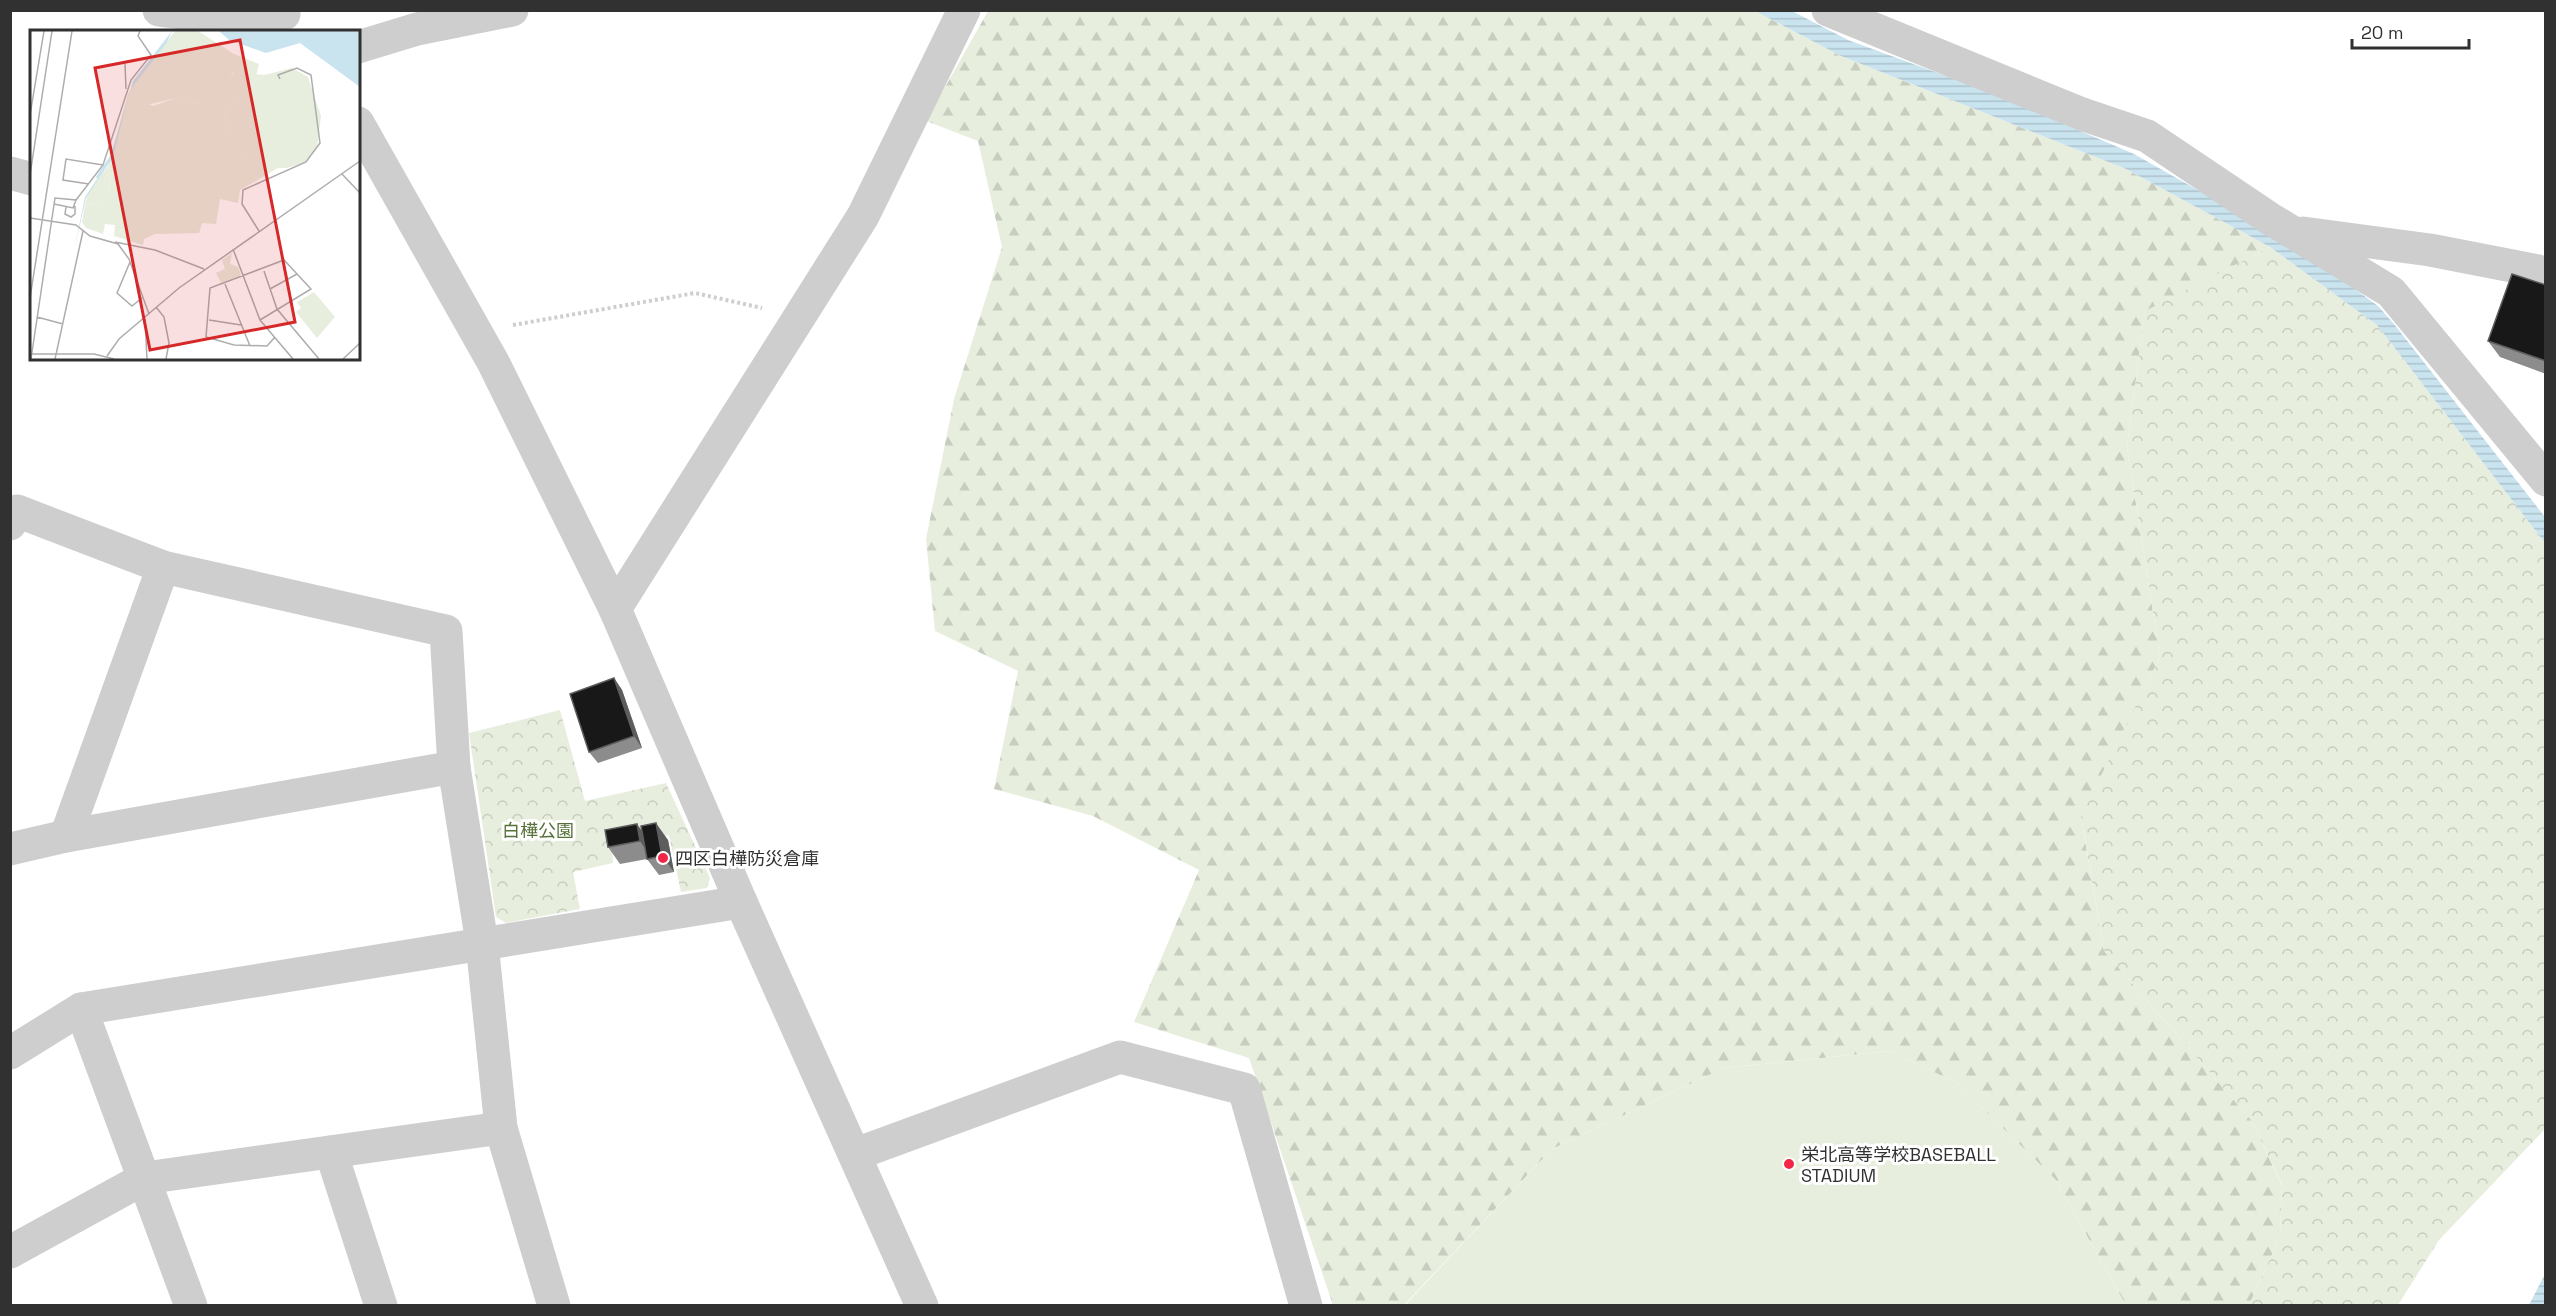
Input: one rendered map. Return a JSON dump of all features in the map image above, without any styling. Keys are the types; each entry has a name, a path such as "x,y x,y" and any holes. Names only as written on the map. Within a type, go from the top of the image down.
{"street":[{"path":"159,10 202,15 288,19"},
{"path":"360,46 465,15 512,10"},
{"path":"615,609 863,216 964,10"},
{"path":"1828,10 2082,114 2147,136 2292,232 2391,292 2546,480"},
{"path":"360,129 476,332 615,609 741,902 922,1305"},
{"path":"10,173 30,178"},
{"path":"2292,232 2430,250 2538,271"},
{"path":"10,525 17,511 163,567 446,631 454,767 482,943 501,1128 554,1305"},
{"path":"66,836 163,567"},
{"path":"10,849 66,836 454,767"},
{"path":"10,1053 81,1009 741,902"},
{"path":"81,1009 146,1178 191,1305"},
{"path":"856,1154 1120,1057 1244,1089 1306,1305"},
{"path":"10,1252 146,1178 501,1128"},
{"path":"331,1152 381,1305"}],"path":[{"path":"476,332 695,293 801,317"}],"green space":[{"path":"988,11 1755,11 1841,56 2126,169 2270,247 2145,312 2127,446 2160,657 2081,817 2104,951 2252,1121 2282,1186 2280,1237 2249,1305 2126,1305 2055,1179 1957,1083 1890,1051 1724,1068 1552,1149 1404,1305 1333,1305 1249,1058 1134,1022 1199,870 1093,816 994,789 1018,671 935,631 926,539 954,399 1002,247 978,141 926,121"},
{"path":"2270,247 2377,325 2545,543 2545,1129 2439,1240 2398,1305 2249,1305 2280,1237 2282,1185 2252,1121 2104,951 2081,816 2160,657 2127,446 2145,311"},
{"name":"白樺公園","path":"560,710 585,801 666,783 710,878 707,888 681,892 669,835 612,845 613,863 573,872 580,909 506,923 496,917 469,733"},
{"name":"栄北高等学校BASEBALL STADIUM","path":"1890,1051 1957,1083 2055,1179 2126,1305 1404,1306 1552,1149 1724,1068"}],"water":[{"path":"1755,11 1792,11 1848,40 1987,91 2134,154 2219,202 2322,265 2378,306 2394,324 2545,517 2545,543 2377,325 2270,247 2126,169 1841,56"},
{"path":"2545,1274 2545,1305 2529,1305"}],"building":[{"path":"2512,274 2546,285 2546,361 2488,341"},
{"path":"614,678 634,736 589,752 570,694"},
{"path":"656,823 662,856 647,859 641,826"},
{"path":"637,824 640,841 608,847 605,830"}],"place":[{"name":"四区白樺防災倉庫","path":"663,858"},
{"name":"栄北高等学校BASEBALL STADIUM","path":"1789,1164"}]}
